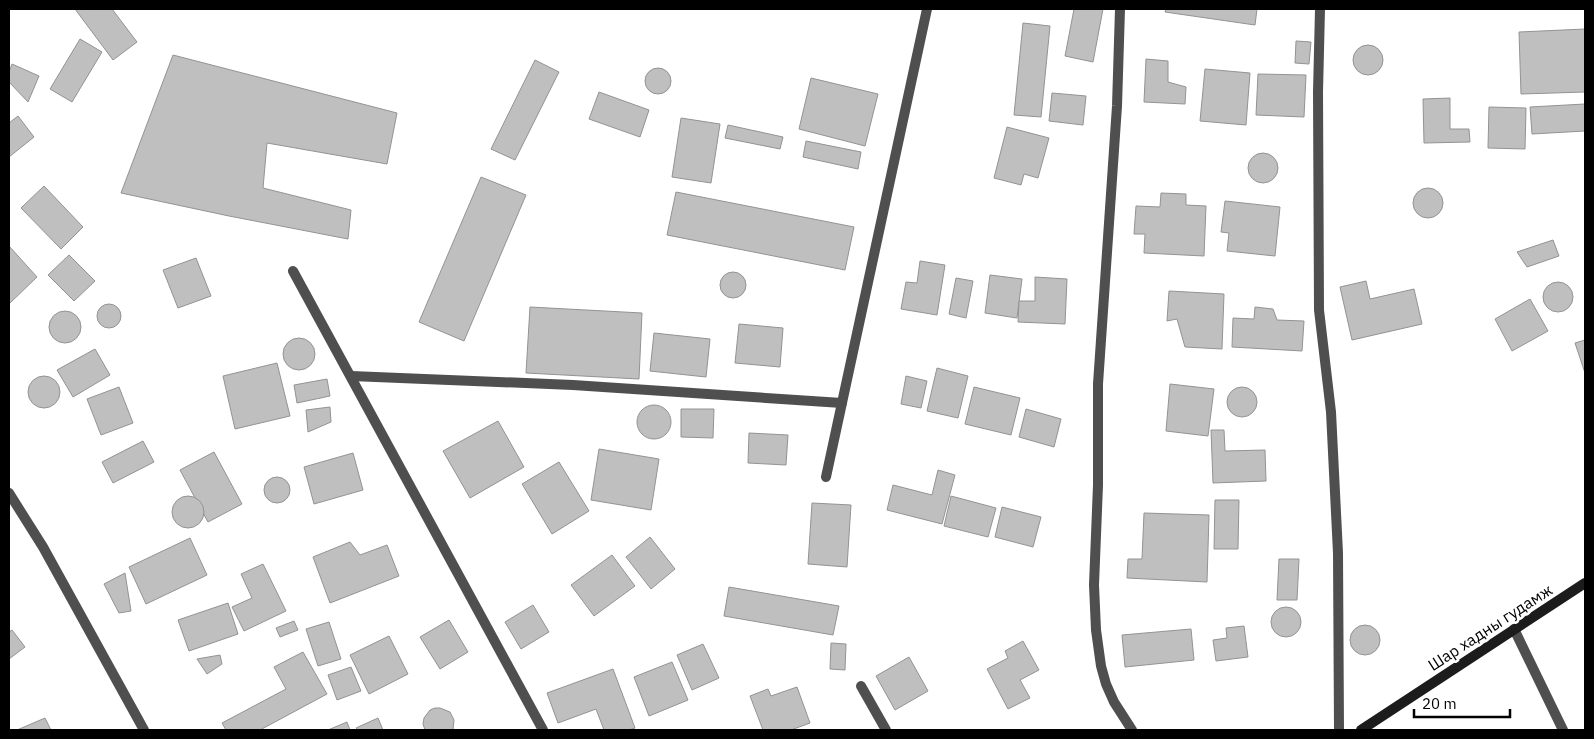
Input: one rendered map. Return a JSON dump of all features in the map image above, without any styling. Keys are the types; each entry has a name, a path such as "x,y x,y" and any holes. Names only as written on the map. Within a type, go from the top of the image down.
{"main road":[{"name":"Шар хадны гудамж","path":"1361,730 1585,583"}],"street":[{"path":"826,477 927,9"},
{"path":"1120,9 1116,106 1098,384 1098,485 1094,578 1096,630 1101,666 1114,702 1132,730"},
{"path":"1320,9 1318,92 1319,310 1332,421 1338,553 1339,730"},
{"path":"294,271 543,730"},
{"path":"350,376 572,385 842,403"},
{"path":"9,493 43,546 144,730"},
{"path":"1514,630 1563,730"},
{"path":"861,686 886,730"}],"building":[{"path":"75,9 112,9 137,42 113,60"},
{"path":"1074,9 1103,9 1093,62 1065,56"},
{"path":"1166,9 1257,9 1255,25 1165,12"},
{"path":"1023,23 1050,26 1041,117 1014,115"},
{"path":"1585,29 1585,92 1521,94 1519,32"},
{"path":"80,39 102,52 72,102 50,89"},
{"path":"1296,41 1311,42 1309,64 1295,63"},
{"path":"1368,45 1379,49 1383,60 1379,71 1368,75 1357,71 1353,60 1357,49"},
{"path":"173,55 397,113 387,164 267,143 263,188 351,210 348,239 121,193"},
{"path":"1146,59 1168,61 1168,82 1186,87 1185,104 1144,102"},
{"path":"535,60 559,72 515,160 491,149"},
{"path":"12,64 39,76 28,102 9,82 9,72"},
{"path":"658,68 668,71 671,81 668,91 658,94 648,91 645,81 648,71"},
{"path":"1205,69 1250,73 1246,125 1200,121"},
{"path":"1258,74 1306,75 1304,117 1256,115"},
{"path":"811,78 878,94 865,146 799,129"},
{"path":"599,92 649,110 640,137 589,119"},
{"path":"1052,93 1086,96 1083,125 1049,121"},
{"path":"1450,98 1450,129 1469,129 1470,142 1424,143 1423,99"},
{"path":"1585,104 1585,131 1532,134 1530,107"},
{"path":"1489,107 1526,108 1525,149 1488,148"},
{"path":"18,116 34,137 9,157 9,123"},
{"path":"681,118 720,124 711,183 672,177"},
{"path":"728,125 783,137 780,149 725,138"},
{"path":"1007,127 1049,138 1038,178 1024,174 1021,185 994,178"},
{"path":"806,141 861,152 858,169 803,157"},
{"path":"1263,153 1274,157 1278,168 1274,179 1263,183 1252,179 1248,168 1252,157"},
{"path":"481,177 526,195 464,341 419,322"},
{"path":"44,186 83,227 61,249 21,208"},
{"path":"1428,188 1439,192 1443,203 1439,214 1428,218 1417,214 1413,203 1417,192"},
{"path":"676,192 854,227 845,270 667,235"},
{"path":"1161,193 1186,194 1186,205 1206,206 1204,256 1144,253 1145,234 1134,234 1136,206 1160,207"},
{"path":"1225,201 1280,207 1275,256 1227,251 1229,233 1221,232"},
{"path":"1553,240 1559,256 1527,267 1517,252"},
{"path":"9,246 37,277 10,303 9,301"},
{"path":"69,255 95,281 74,301 48,275"},
{"path":"196,258 211,296 178,308 163,270"},
{"path":"920,261 945,265 937,315 901,309 906,282 917,283"},
{"path":"733,272 742,276 746,285 742,294 733,298 724,294 720,285 724,276"},
{"path":"990,275 1022,279 1017,318 985,313"},
{"path":"1035,277 1067,279 1065,324 1018,322 1019,301 1035,301"},
{"path":"956,278 973,281 966,318 949,314"},
{"path":"1366,281 1370,299 1414,289 1422,324 1352,340 1340,287"},
{"path":"1558,282 1569,286 1573,297 1569,308 1558,312 1547,308 1543,297 1547,286"},
{"path":"1169,291 1224,294 1222,349 1185,347 1177,319 1167,321"},
{"path":"1530,299 1548,331 1512,351 1495,319"},
{"path":"109,304 118,307 121,316 118,325 109,328 100,325 97,316 100,307"},
{"path":"530,307 642,313 639,379 526,373"},
{"path":"1255,307 1273,309 1277,320 1304,321 1302,351 1232,347 1233,318 1254,319"},
{"path":"65,311 77,315 81,327 77,339 65,343 53,339 49,327 53,315"},
{"path":"739,324 783,328 780,367 735,363"},
{"path":"654,333 710,339 706,377 650,371"},
{"path":"299,338 311,342 315,354 311,366 299,370 287,366 283,354 287,342"},
{"path":"1585,340 1585,373 1575,343"},
{"path":"95,349 110,375 73,397 57,370"},
{"path":"277,363 290,416 235,429 223,376"},
{"path":"937,368 968,376 958,418 927,411"},
{"path":"44,376 56,380 60,392 56,404 44,408 32,404 28,392 32,380"},
{"path":"906,376 927,381 921,408 901,404"},
{"path":"327,379 330,396 297,403 294,385"},
{"path":"1170,384 1214,389 1208,436 1166,431"},
{"path":"119,387 133,423 101,435 87,399"},
{"path":"974,387 1020,398 1011,435 965,424"},
{"path":"1242,387 1253,391 1257,402 1253,413 1242,417 1231,413 1227,402 1231,391"},
{"path":"654,405 666,410 671,422 666,434 654,439 642,434 637,422 642,410"},
{"path":"330,407 331,422 308,432 306,410"},
{"path":"681,409 714,409 713,438 681,437"},
{"path":"1026,409 1061,419 1054,447 1019,437"},
{"path":"498,421 524,467 470,498 443,451"},
{"path":"1211,430 1224,430 1225,451 1265,450 1266,481 1213,483"},
{"path":"749,433 788,435 786,465 748,463"},
{"path":"143,441 154,462 113,483 102,462"},
{"path":"599,449 659,459 651,510 591,500"},
{"path":"214,452 242,504 208,522 180,470"},
{"path":"353,453 363,490 314,504 304,467"},
{"path":"559,462 589,511 552,534 522,484"},
{"path":"938,470 955,475 942,524 887,510 893,485 932,495"},
{"path":"277,477 286,481 290,490 286,499 277,503 268,499 264,490 268,481"},
{"path":"188,496 200,500 204,512 200,524 188,528 176,524 172,512 176,500"},
{"path":"951,496 996,508 988,537 944,526"},
{"path":"1215,500 1239,500 1238,549 1214,549"},
{"path":"812,503 851,505 847,567 808,564"},
{"path":"1002,507 1041,517 1033,547 995,537"},
{"path":"1144,513 1209,515 1207,582 1127,578 1128,559 1142,559"},
{"path":"650,537 675,569 651,589 626,557"},
{"path":"190,538 207,575 146,604 129,567"},
{"path":"350,542 360,555 387,545 399,576 330,603 313,557"},
{"path":"612,555 635,586 594,616 571,585"},
{"path":"1279,559 1299,559 1297,600 1277,600"},
{"path":"263,564 286,611 244,631 232,607 252,598 241,574"},
{"path":"125,573 131,611 119,613 104,584"},
{"path":"729,587 839,606 833,635 724,616"},
{"path":"228,603 238,634 189,651 178,620"},
{"path":"533,605 549,632 521,649 505,622"},
{"path":"1286,607 1297,611 1301,622 1297,633 1286,637 1275,633 1271,622 1275,611"},
{"path":"449,620 468,652 440,669 420,637"},
{"path":"294,621 298,630 280,637 276,628"},
{"path":"329,622 341,659 318,666 306,629"},
{"path":"1365,625 1376,629 1380,640 1376,651 1365,655 1354,651 1350,640 1354,629"},
{"path":"1244,626 1248,657 1216,661 1213,640 1227,638 1226,628"},
{"path":"1191,629 1194,660 1125,667 1122,635"},
{"path":"12,630 25,647 9,659 9,632"},
{"path":"389,636 408,674 369,694 350,655"},
{"path":"1023,641 1039,670 1020,680 1030,698 1008,709 987,669 1008,658 1005,651"},
{"path":"831,643 846,644 845,670 830,669"},
{"path":"703,644 719,678 692,690 677,655"},
{"path":"303,652 327,694 260,730 226,730 222,723 286,689 274,667"},
{"path":"220,655 222,664 207,674 197,659"},
{"path":"909,657 928,691 895,710 876,676"},
{"path":"672,662 688,700 649,716 634,677"},
{"path":"351,667 361,691 337,700 328,675"},
{"path":"613,669 635,728 629,730 604,730 596,709 558,723 547,693"},
{"path":"797,687 810,723 791,730 763,730 750,696 768,689 771,696"},
{"path":"435,708 450,712 454,720 453,730 425,730 424,718 430,710"},
{"path":"45,718 51,730 17,730"},
{"path":"378,718 383,730 358,730 356,728"},
{"path":"347,722 350,730 328,730"}]}
